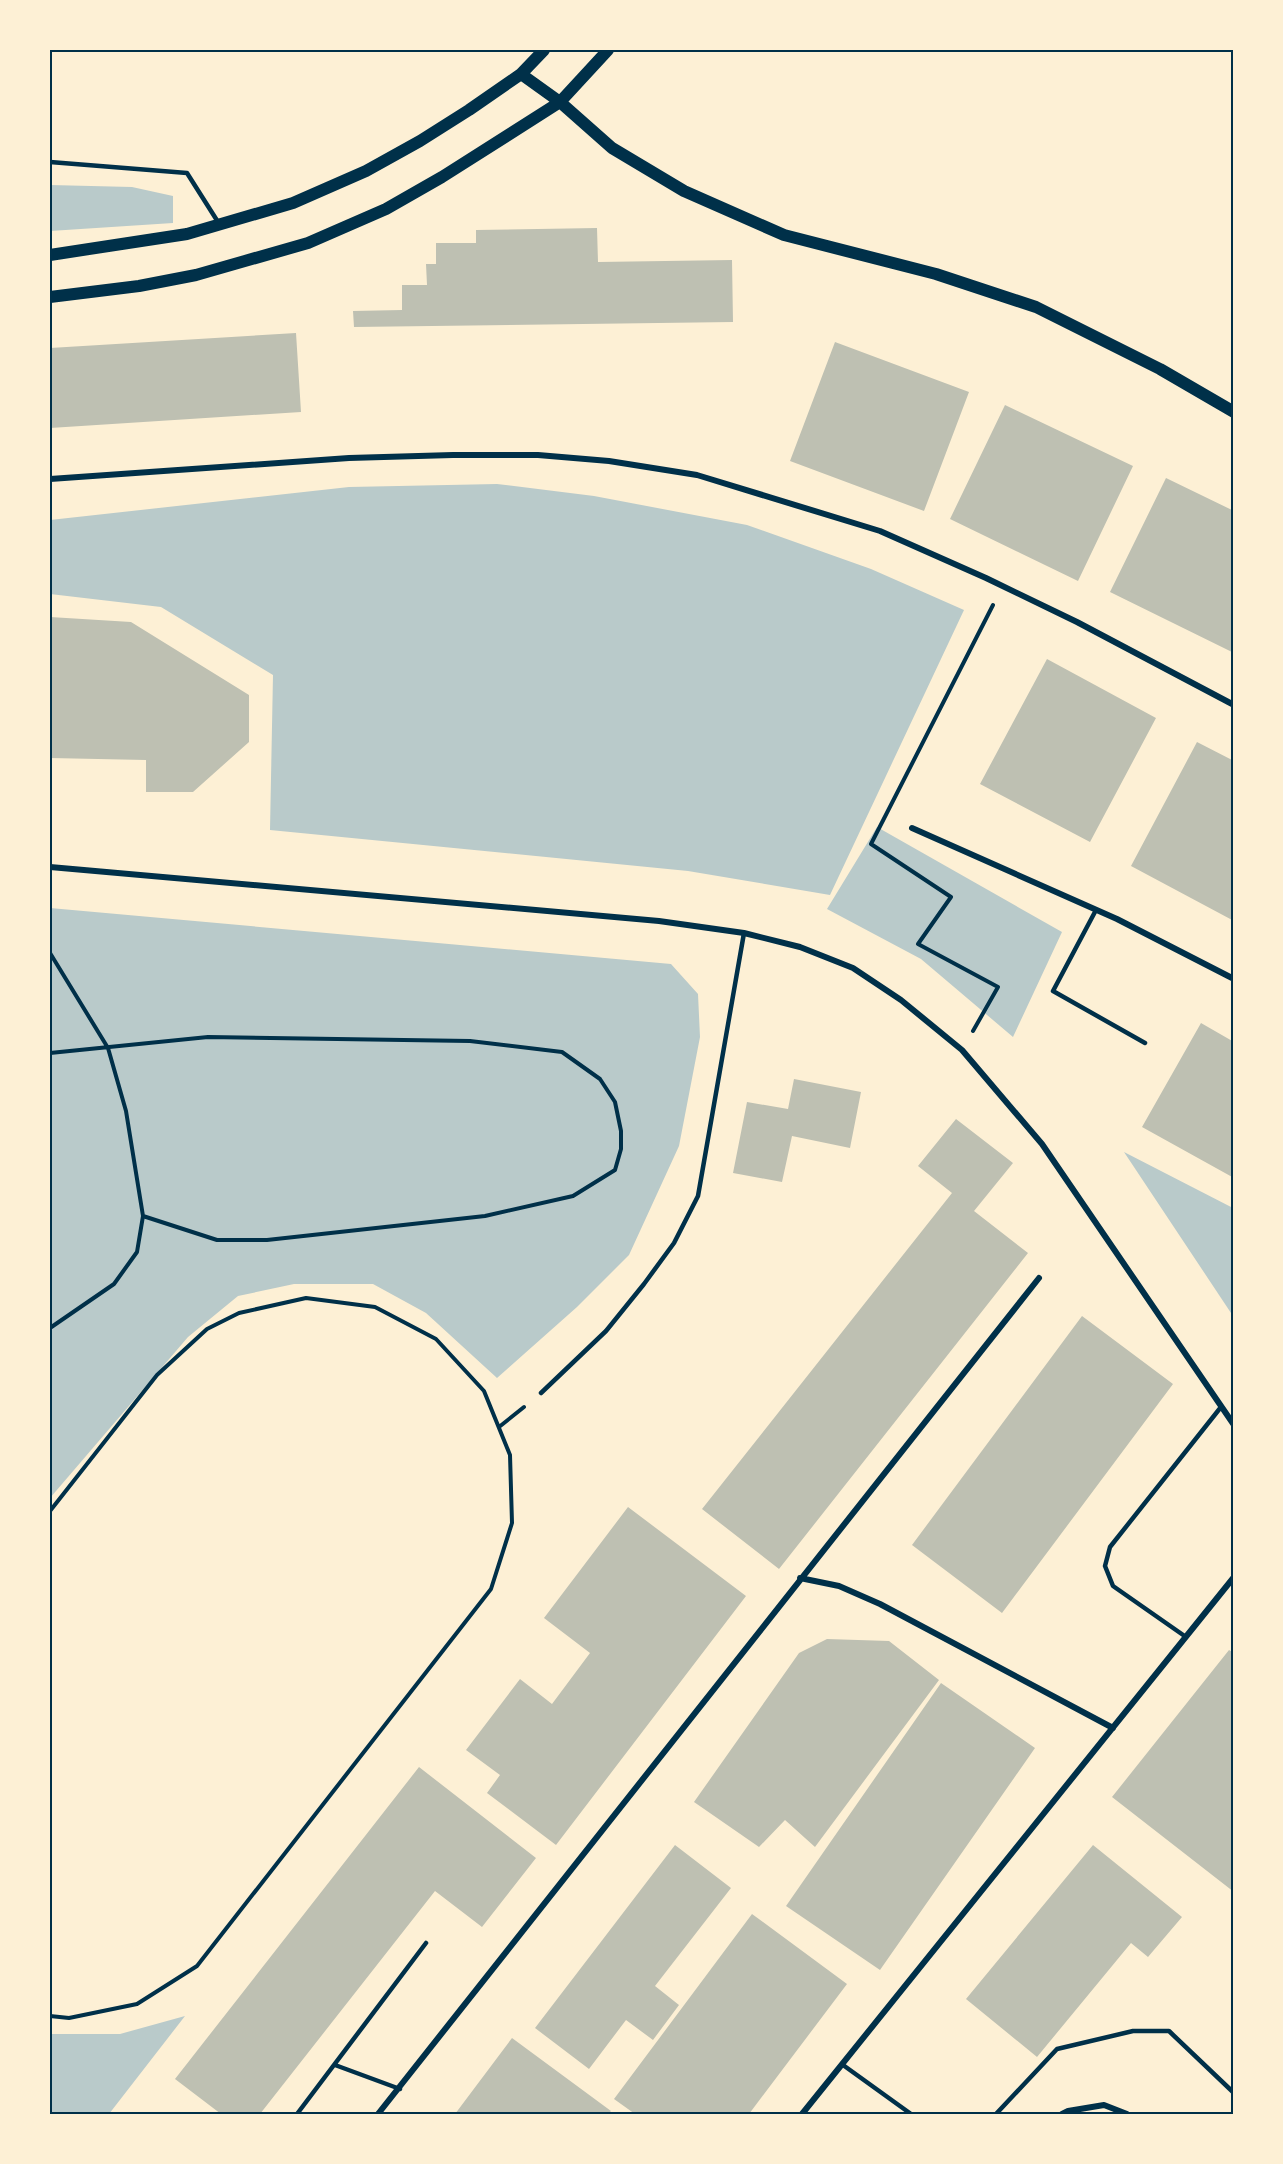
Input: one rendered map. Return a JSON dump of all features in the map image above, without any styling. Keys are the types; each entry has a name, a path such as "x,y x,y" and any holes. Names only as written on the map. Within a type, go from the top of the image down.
{"main road":[{"path":"50,255 187,234 293,203 366,171 469,111 521,74 544,50"},
{"path":"50,297 196,275 308,243 386,209 442,177 560,102 608,50"},
{"path":"521,74 560,102 612,148 684,191 784,235 936,274 1036,307 1160,369 1233,412"}],"street":[{"path":"50,479 349,458 453,455 538,455 609,460 697,475 880,531 1077,622 1233,705"},
{"path":"912,828 1096,910 1233,979"},
{"path":"50,867 659,921 744,933 800,947 854,968 901,1000 962,1050 1042,1144 1233,1425"},
{"path":"378,2115 1039,1278"},
{"path":"802,2115 1233,1577"},
{"path":"800,1578 839,1586 880,1604 1113,1728"},
{"path":"1062,2115 1068,2111 1104,2105 1127,2115"}],"lane":[{"path":"50,162 187,173 219,225"},
{"path":"1096,910 1053,991 1145,1043"},
{"path":"541,1393 606,1331 644,1284 674,1243 698,1196 744,933"},
{"path":"1186,1637 1113,1586 1105,1566 1110,1547 1221,1407"},
{"path":"297,2115 426,1943"},
{"path":"996,2115 1057,2049 1133,2031 1169,2031 1233,2093"},
{"path":"334,2064 400,2089"},
{"path":"843,2064 911,2115"}],"path":[{"path":"50,953 108,1048 126,1111 143,1216 137,1252 114,1284 50,1328"},
{"path":"50,1053 208,1038 470,1041 562,1052 600,1078 615,1102 621,1131 621,1149 615,1170 573,1196 485,1216 267,1240 217,1240 143,1216"},
{"path":"50,1511 157,1375 207,1329 239,1312 306,1298 375,1307 436,1339 484,1391 510,1455 513,1523 491,1589 197,1966 137,2004 69,2018 50,2016"},
{"path":"499,1427 541,1393"}],"shaded area":[{"path":"50,185 132,187 173,196 173,223 50,231"},
{"path":"497,484 594,496 747,525 871,569 964,610 830,895 688,871 270,830 273,675 161,607 50,594 50,520 349,487"},
{"path":"877,827 1062,932 1013,1037 921,959 827,909"},
{"path":"50,908 671,964 698,994 700,1037 679,1146 629,1255 577,1307 497,1378 426,1313 373,1284 294,1284 238,1296 188,1337 50,1498"},
{"path":"1124,1152 1233,1208 1233,1316"},
{"path":"185,2016 109,2114 50,2114 50,2034 120,2034"}],"building":[{"path":"597,228 598,262 732,260 733,322 354,327 353,311 402,310 402,285 427,285 426,264 436,264 436,243 476,243 476,230"},
{"path":"296,333 301,412 50,428 50,348"},
{"path":"835,342 969,392 924,511 790,461"},
{"path":"1005,405 1133,466 1078,581 950,519"},
{"path":"1166,478 1234,511 1234,653 1110,592"},
{"path":"50,617 131,622 249,695 249,742 193,792 146,792 146,760 50,758"},
{"path":"1047,659 1156,718 1090,842 980,784"},
{"path":"1197,742 1234,761 1234,921 1131,866"},
{"path":"1201,1023 1234,1042 1234,1178 1142,1127"},
{"path":"794,1079 861,1092 850,1148 792,1136 782,1182 733,1173 747,1102 788,1109"},
{"path":"956,1119 1013,1163 974,1211 1028,1253 779,1569 702,1509 952,1193 918,1166"},
{"path":"1082,1316 1173,1384 1002,1613 912,1545"},
{"path":"628,1507 746,1596 556,1845 487,1793 500,1775 466,1750 520,1679 552,1704 590,1653 544,1618"},
{"path":"827,1639 889,1641 939,1680 815,1847 785,1820 759,1847 694,1802 799,1653"},
{"path":"1229,1650 1234,1653 1234,1892 1112,1797"},
{"path":"941,1683 1035,1748 880,1970 786,1906"},
{"path":"419,1767 536,1858 482,1927 435,1891 260,2114 221,2114 175,2079"},
{"path":"675,1845 731,1888 655,1986 679,2005 653,2040 626,2020 589,2069 535,2028"},
{"path":"1093,1845 1182,1917 1148,1957 1131,1943 1037,2057 966,1999"},
{"path":"752,1914 847,1984 749,2114 635,2114 614,2099"},
{"path":"512,2038 611,2111 608,2114 455,2114"}]}
